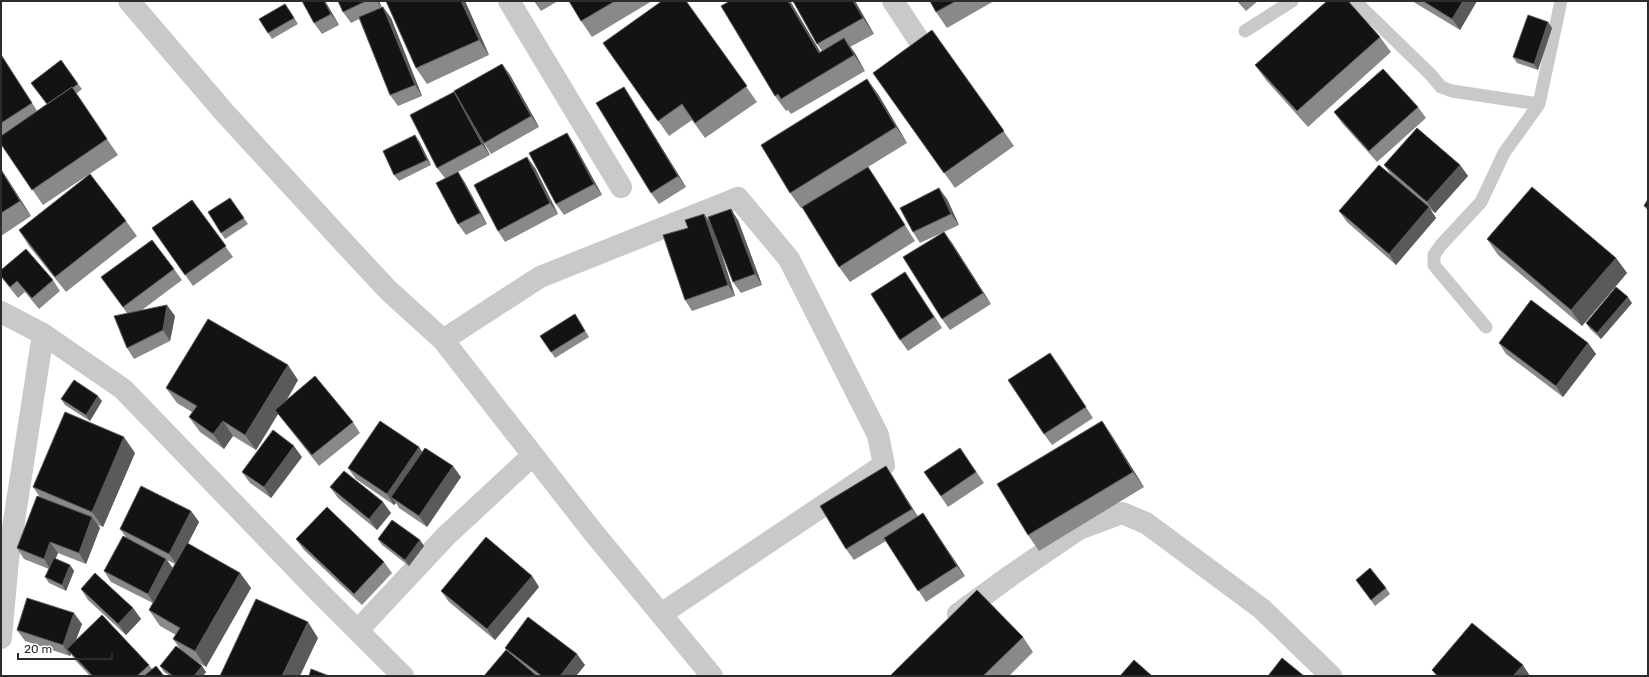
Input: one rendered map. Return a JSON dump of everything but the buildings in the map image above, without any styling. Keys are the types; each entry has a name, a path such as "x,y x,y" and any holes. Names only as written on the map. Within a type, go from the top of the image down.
{"street":[{"path":"129,1 224,112 325,222 388,290 442,340 712,676"},
{"path":"509,1 621,187"},
{"path":"893,1 924,48"},
{"path":"442,340 540,276 738,198 789,259 878,435 884,465 661,614"},
{"path":"1,312 43,334 123,389 403,676"},
{"path":"1,638 8,560 43,334"},
{"path":"358,630 446,536 533,455"},
{"path":"941,630 964,609 1079,529 1122,513 1146,523 1262,609 1331,676"}],"lane":[{"path":"1245,31 1292,1"},
{"path":"1355,1 1441,86 1452,91 1539,104"},
{"path":"1486,327 1434,265 1434,255 1441,245 1481,202 1504,153 1539,104 1561,1"}]}
